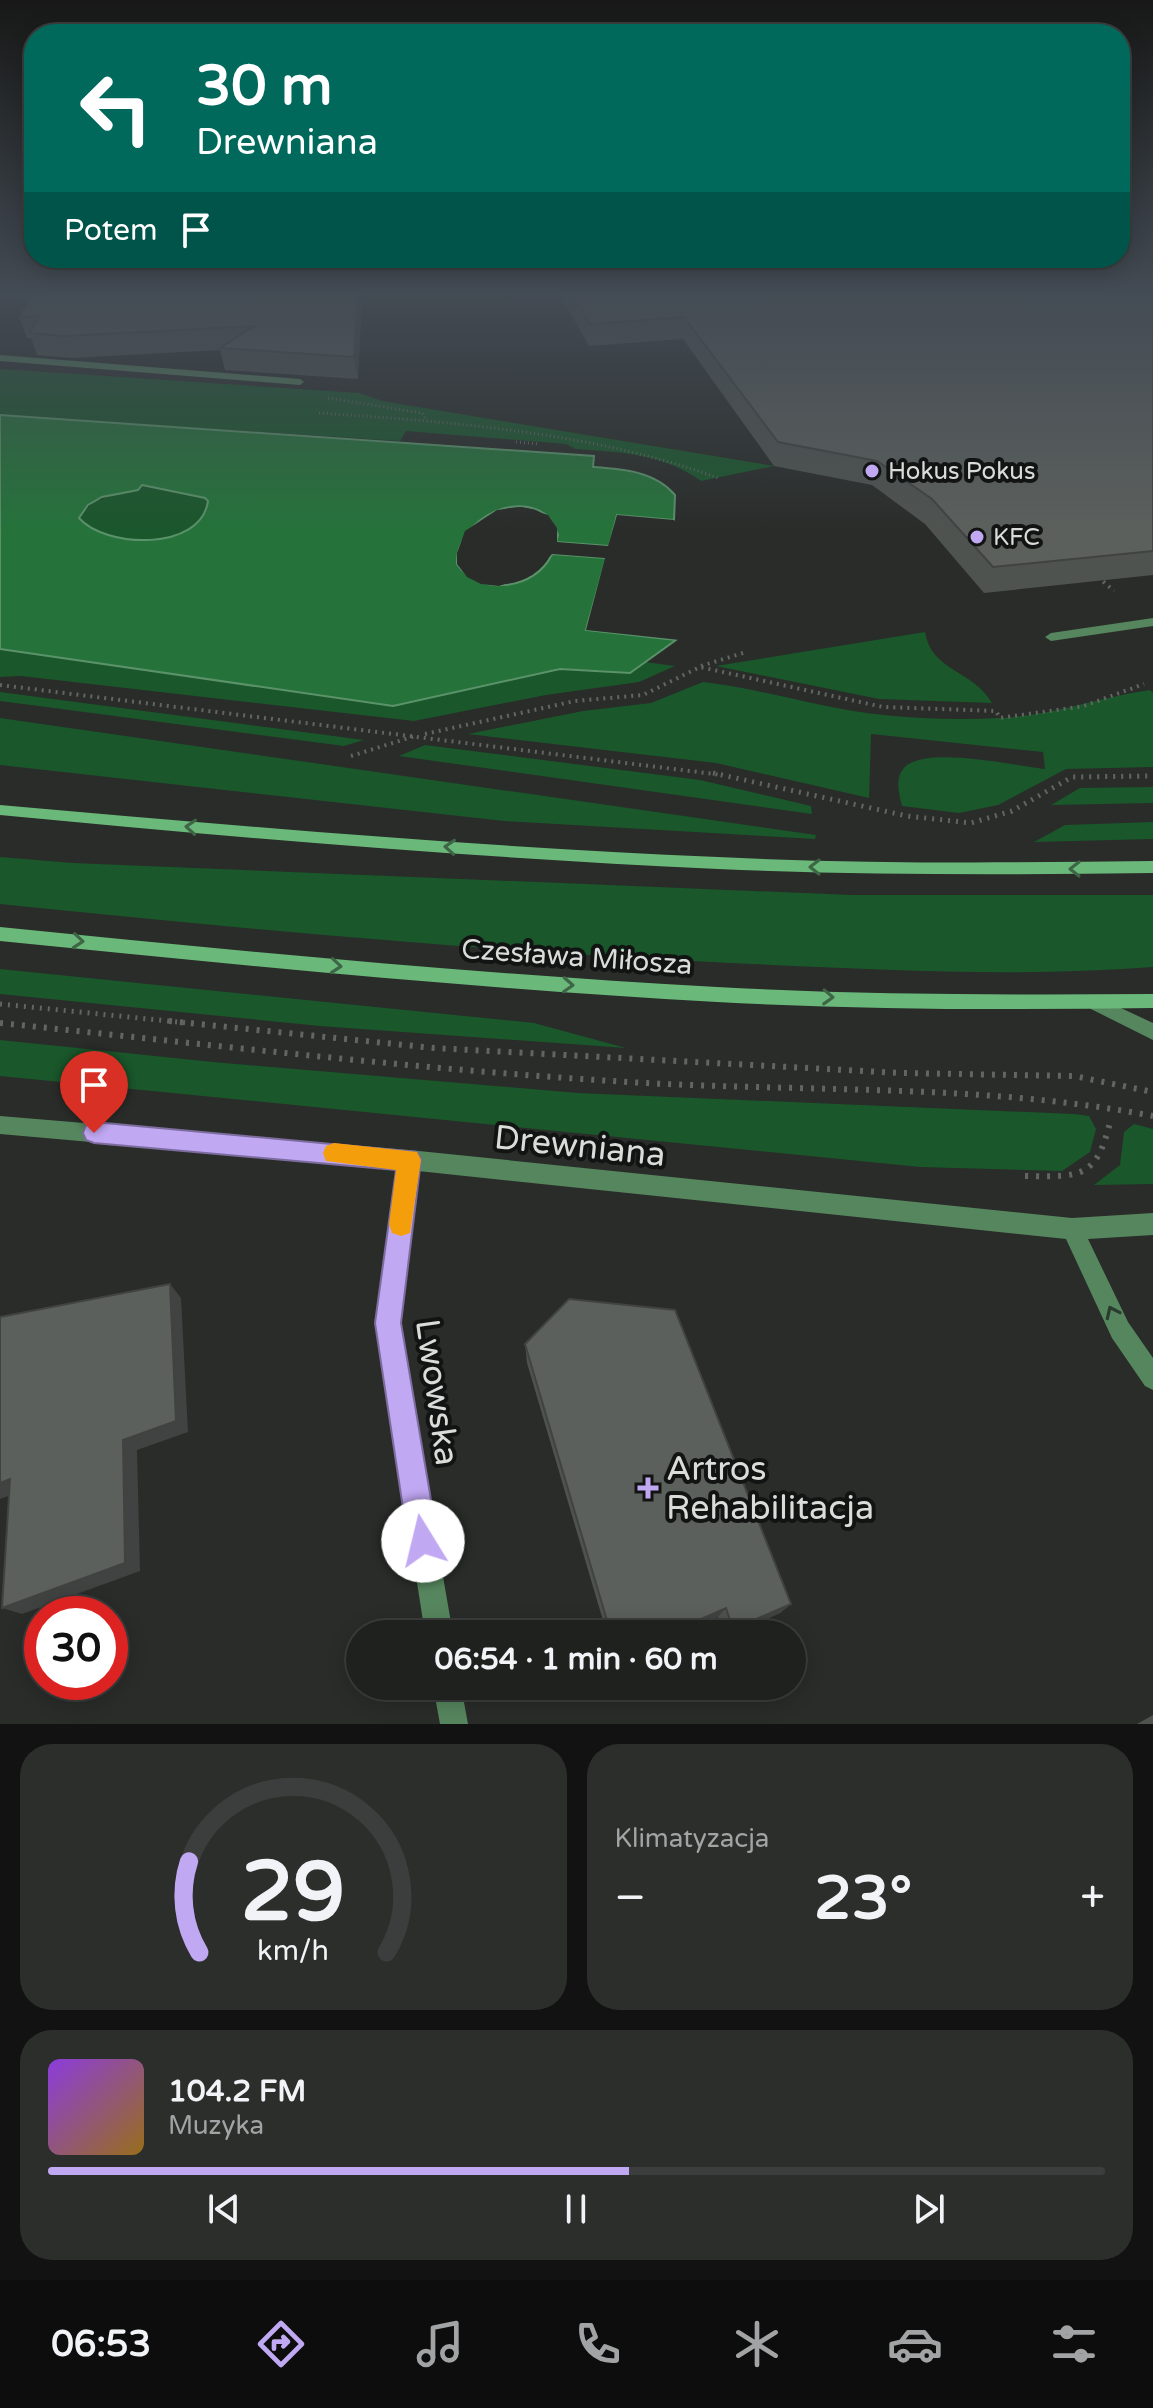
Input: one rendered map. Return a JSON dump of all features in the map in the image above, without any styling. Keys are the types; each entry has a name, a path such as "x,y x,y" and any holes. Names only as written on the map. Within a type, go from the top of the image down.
{"main road":[{"path":"0,810 528,853 767,867 1153,867"},
{"name":"Czesława Miłosza","path":"0,934 506,981 763,995 1153,1001"}],"street":[{"path":"193,373 300,382"},
{"path":"1051,637 1153,622"},
{"path":"1093,1002 1153,1032"},
{"name":"Drewniana","path":"0,1125 409,1160 1072,1229 1153,1224"},
{"name":"Lwowska","path":"409,1160 388,1323 437,1620"},
{"path":"1072,1229 1120,1330 1153,1378"},
{"path":"450,1700 454,1724"}],"path":[{"path":"306,412 427,420 515,432 664,458 718,478"},
{"path":"516,442 540,444"},
{"path":"351,756 421,735 575,701 643,695 715,659 743,653"},
{"path":"700,667 883,707 996,711 1000,718 1084,706 1144,684"},
{"path":"0,685 708,772 907,816 950,822 971,823 1003,815 1072,777 1153,776"},
{"path":"0,1004 434,1048 901,1073 1074,1076 1153,1092"},
{"path":"0,1023 425,1066 698,1086 1048,1098 1153,1116"},
{"path":"1110,1082 1110,1092"}],"shaded area":[{"path":"0,373 67,373 359,393 382,401 774,466 701,481 657,460 625,453 576,449 566,444 406,431 400,441 0,415"},
{"path":"0,415 594,456 593,467 648,476 675,495 674,520 617,515 609,546 556,542 558,535 545,514 517,506 488,515 465,536 459,550 457,564 467,575 493,585 521,582 544,566 552,554 606,558 586,630 676,640 630,673 560,669 393,706 0,649","holes":["142,485 208,501 202,518 189,529 171,537 151,540 109,535 79,518 88,505 102,497 138,490"]},
{"path":"142,485 205,498 208,501 202,518 189,529 171,537 151,540 109,535 79,518 93,502"},
{"path":"925,632 935,655 974,683 992,703 879,699 716,666"},
{"path":"0,649 392,706 560,669 630,673 645,662 675,666 639,682 546,695 414,721 21,676 0,677"},
{"path":"703,682 861,712 942,719 1019,717 1150,690 1153,693 1153,767 1066,769 998,805 959,813 902,806 898,782 903,769 913,762 948,757 1045,769 1043,752 871,734 869,798 716,763 468,734 583,711 651,703"},
{"path":"0,692 364,740 344,746 0,701"},
{"path":"0,718 816,835 815,839 504,821 0,765"},
{"path":"425,745 700,780 811,806 812,814 399,756"},
{"path":"1153,787 1153,803 1051,805 1080,788"},
{"path":"1153,822 1153,839 1034,842 1065,825"},
{"path":"0,857 73,863 852,895 1153,895 1153,967 994,972 730,963 456,946 182,922 0,904"},
{"path":"0,969 534,1023 626,1048 320,1026 0,994"},
{"path":"0,1040 213,1062 578,1093 1074,1114 1089,1116 1096,1129 1090,1152 1062,1171 920,1167 0,1076"},
{"path":"1134,1124 1153,1129 1153,1184 1094,1185 1120,1165 1124,1132"}],"pier":[{"path":"522,507 548,515 557,528 557,542 608,546 617,515 674,520 676,523 620,519 612,548 608,550 555,545 553,529 545,519 511,511 489,518 474,528 461,553 461,562 469,574 498,582 530,571 551,550 607,555 610,559 591,627 677,636 680,640 586,630 605,558 552,554 532,575 499,586 481,584 467,577 457,564 457,553 465,531 497,510"}],"building":[{"path":"726,373 1153,373 1153,551 993,567 932,499 877,461 778,442"},
{"path":"170,1284 176,1421 123,1440 125,1563 35,1596 24,1596 24,1600 2,1608 10,1479 0,1483 0,1317"},
{"name":"Artros Rehabilitacja","path":"569,1299 675,1310 791,1604 754,1620 730,1620 726,1608 699,1620 607,1620 525,1344"}],"slow traffic":[{"path":"334,1153 409,1160 401,1224"}],"place":[{"name":"Hokus Pokus","path":"872,471"},
{"name":"KFC","path":"977,537"},
{"name":"Artros Rehabilitacja","path":"648,1488"}],"route":[{"path":"94,1133 409,1160 388,1323 423,1541"}]}
